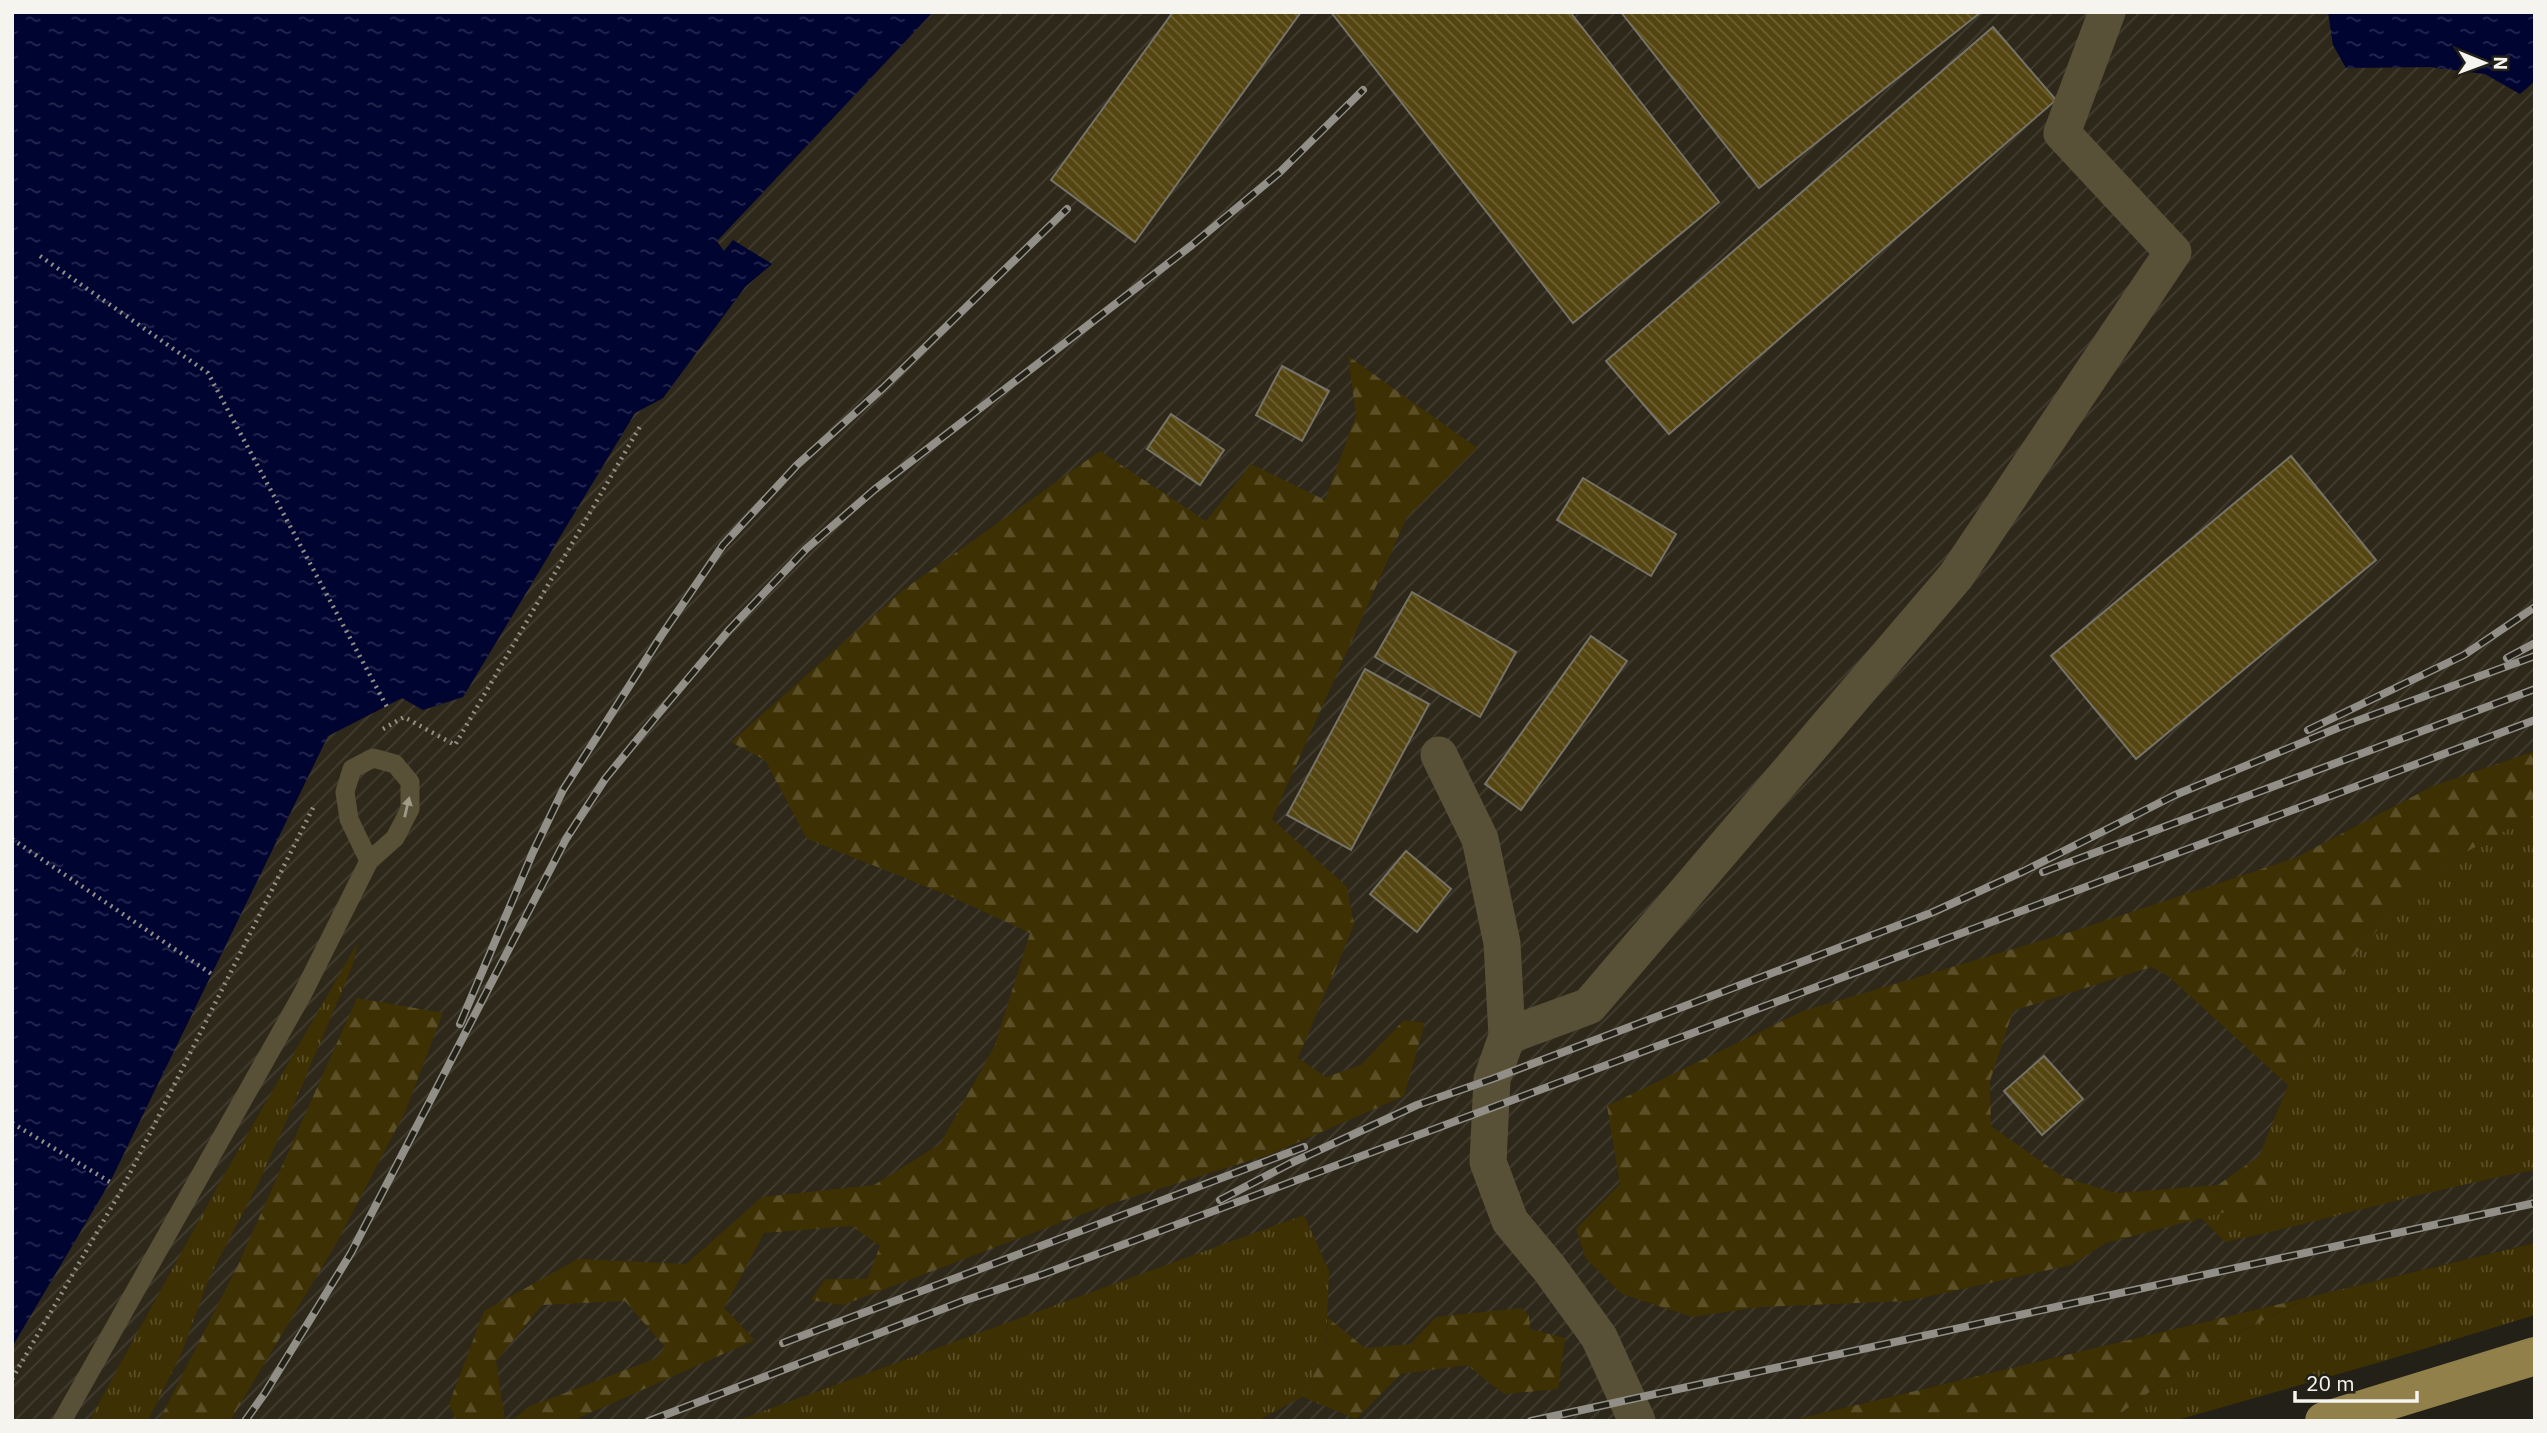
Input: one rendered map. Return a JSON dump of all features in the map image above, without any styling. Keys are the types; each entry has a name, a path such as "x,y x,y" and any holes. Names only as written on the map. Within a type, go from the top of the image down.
{"main road":[{"path":"2325,1421 2535,1356"}],"street":[{"path":"1507,1036 1589,1006 1956,576 2173,252 2062,133 2107,12"},
{"path":"1439,755 1480,839 1502,943 1507,1036 1492,1079 1488,1162 1510,1221 1549,1268 1599,1337 1636,1420"}],"lane":[{"path":"62,1421 303,993 369,861 395,838 410,809 410,782 395,764 373,758 352,769 345,792 349,819 369,861"}],"path":[{"path":"40,257 208,373 387,707"},
{"path":"371,735 404,717 455,745 642,423"},
{"path":"12,1379 122,1189 316,801"},
{"path":"12,839 213,975"},
{"path":"12,1123 110,1182"}],"shaded area":[{"path":"933,12 2328,12 2333,45 2346,68 2430,67 2485,74 2520,94 2535,81 2535,1243 1789,1421 12,1421 12,1347 110,1182 328,736 403,698 463,697 635,413 663,398 745,287 771,265 734,241 724,251 716,242"}],"green space":[{"path":"1348,356 1477,448 1407,517 1272,819 1347,887 1354,925 1298,1058 1326,1077 1361,1065 1404,1020 1425,1023 1404,1096 1271,1154 1104,1206 843,1305 811,1300 825,1279 867,1279 880,1246 852,1226 764,1233 724,1308 755,1340 572,1421 512,1421 528,1407 657,1358 665,1347 625,1301 542,1305 496,1361 505,1421 457,1421 449,1404 484,1311 578,1259 686,1264 762,1197 874,1185 940,1144 995,1045 1030,933 950,896 807,839 765,760 731,742 903,590 1100,451 1206,521 1251,464 1325,500 1356,415"},
{"path":"2535,751 2535,814 2432,871 2347,963 2288,1085 2168,976 2151,967 2013,1011 1990,1081 1991,1126 2063,1177 2116,1193 2218,1185 2259,1156 2282,1176 2264,1202 2106,1243 2071,1265 1908,1301 1760,1307 1692,1317 1622,1294 1586,1259 1576,1229 1620,1184 1607,1106 1803,1011 2077,930 2295,858 2433,786"},
{"path":"2535,814 2535,1170 2225,1242 2201,1218 2264,1202 2281,1176 2259,1156 2288,1085 2347,963 2432,871"},
{"path":"358,942 352,967 301,1088 258,1184 209,1278 182,1352 148,1421 89,1421 215,1191"},
{"path":"357,998 443,1013 405,1112 337,1242 230,1421 159,1421 238,1265"},
{"path":"1304,1215 1329,1271 1326,1352 1302,1397 1257,1421 736,1421"},
{"path":"2535,1243 2535,1315 2174,1421 2110,1421 2211,1347 2309,1297"},
{"path":"2309,1297 2211,1347 2110,1421 1789,1421"},
{"path":"1521,1308 1529,1316 1530,1329 1565,1338 1558,1389 1504,1394 1467,1365 1401,1374 1356,1419 1302,1397 1326,1352 1328,1318 1365,1348 1410,1344 1436,1317"}],"water":[{"path":"12,12 933,12 717,241 724,251 733,240 772,264 745,287 663,398 635,413 463,697 423,710 402,698 328,736 110,1182 12,1347"},
{"path":"2328,12 2535,12 2535,81 2520,94 2485,74 2430,67 2346,68 2333,45"}],"building":[{"path":"1173,12 1301,12 1135,242 1051,180"},
{"path":"1331,12 1570,12 1719,202 1573,323"},
{"path":"1621,12 1981,12 1759,188"},
{"path":"1993,27 2056,100 1669,434 1606,361"},
{"path":"1282,366 1329,391 1302,441 1256,415"},
{"path":"1171,414 1224,450 1200,485 1147,449"},
{"path":"2291,456 2376,560 2136,759 2051,656"},
{"path":"1583,478 1676,534 1651,576 1557,520"},
{"path":"1412,592 1516,652 1480,717 1375,657"},
{"path":"1591,636 1627,661 1521,810 1485,784"},
{"path":"1365,669 1429,704 1351,850 1287,815"},
{"path":"1406,851 1451,889 1417,932 1370,894"},
{"path":"2044,1056 2083,1099 2042,1135 2004,1091"}],"railway":[{"path":"245,1421 351,1253 566,839 605,779 659,713 729,630 806,549 874,490 1192,245 1280,172 1363,90"},
{"path":"460,1024 533,852 563,790 661,636 723,545 797,465 883,388 1067,209"},
{"path":"2308,730 2464,655 2535,607"},
{"path":"2507,658 2535,643"},
{"path":"1220,1200 1289,1164 1417,1105 1931,913 2024,871 2175,795 2340,727 2535,656"},
{"path":"2043,872 2535,689"},
{"path":"649,1421 966,1300 1044,1274 2535,720"},
{"path":"783,1343 1304,1147"},
{"path":"1531,1421 2535,1203"}]}
